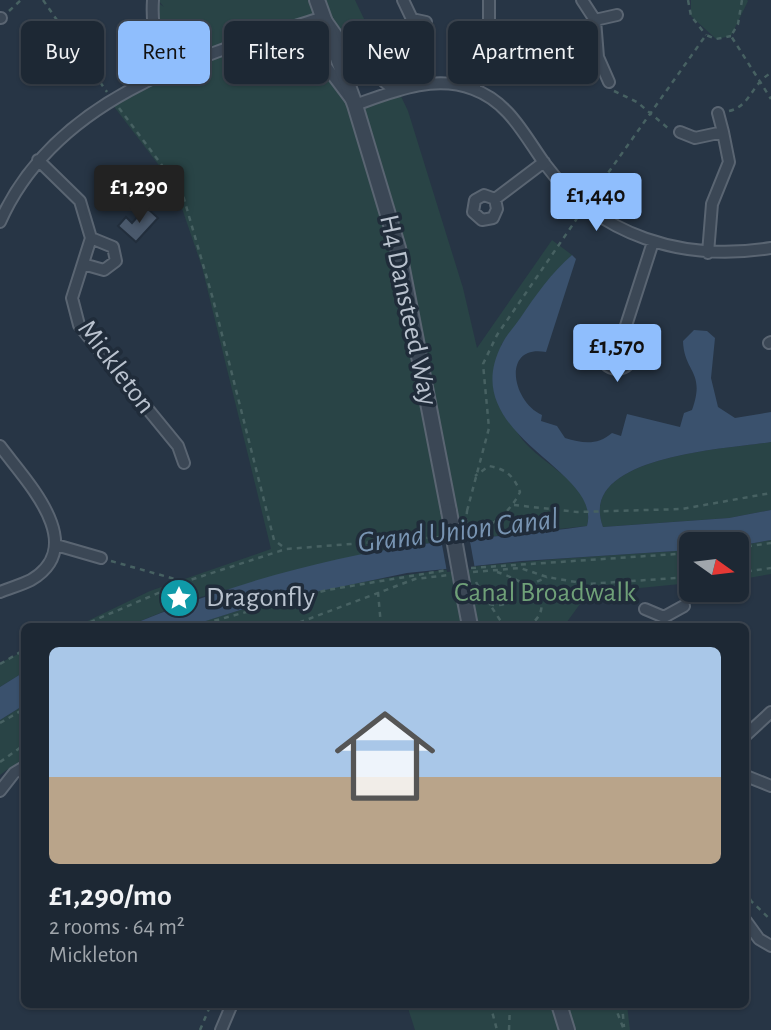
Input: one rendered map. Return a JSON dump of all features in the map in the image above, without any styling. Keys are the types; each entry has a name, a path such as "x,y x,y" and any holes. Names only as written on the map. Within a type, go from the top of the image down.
{"street":[{"path":"151,21 153,0"},
{"name":"H4 Dansteed Way","path":"317,0 355,105 398,248 470,623"},
{"path":"403,0 412,19 421,21"},
{"path":"474,89 489,45 489,0"},
{"path":"582,0 595,20 598,57 609,82"},
{"path":"595,20 617,15"},
{"path":"311,21 324,17 346,48 372,74 395,91"},
{"path":"329,70 355,105 424,84 452,84 474,89 498,103 520,124 564,187 585,206 617,228 653,242 708,253 771,249"},
{"path":"0,222 38,160 71,128 112,98 142,84"},
{"path":"708,253 712,204 729,162 718,113"},
{"path":"680,132 695,138 723,132"},
{"path":"38,160 80,201 91,238 113,247 116,261 104,270 83,264"},
{"path":"495,200 544,162"},
{"name":"Mickleton","path":"91,238 72,298 79,325 177,446 184,463"},
{"path":"621,338 653,242"},
{"path":"0,446 44,506 54,526 56,545 49,563 32,579 0,592"},
{"path":"56,545 101,558"},
{"path":"645,609 665,622 684,606"},
{"path":"749,732 771,712"},
{"path":"0,792 14,773 21,769"},
{"path":"749,777 771,786"},
{"path":"749,925 759,939 771,946"},
{"path":"221,1030 230,1008"},
{"path":"560,1008 567,1030"}],"path":[{"path":"1,18 21,0"},
{"path":"43,0 182,192 213,299 274,540 286,549"},
{"path":"688,0 691,16 706,35 716,39 731,36 738,24 743,0"},
{"path":"467,511 474,476 489,428 483,364 496,335 706,35"},
{"path":"731,36 771,99"},
{"path":"718,113 737,109 747,102 758,80 771,73"},
{"path":"609,82 610,89 650,112 675,134 680,132"},
{"path":"456,535 479,533 513,505 520,492 510,474 489,466 474,476"},
{"path":"513,505 577,512 682,509 771,494"},
{"path":"88,623 184,582 286,549 444,536"},
{"path":"749,546 771,542"},
{"path":"468,568 679,554"},
{"path":"101,558 184,582"},
{"path":"471,573 520,568 547,578 587,584 679,578"},
{"path":"749,571 771,568"},
{"path":"206,623 327,590 454,570"},
{"path":"494,571 513,577 537,593 541,605 539,615 532,623"},
{"path":"296,623 415,579 451,575"},
{"path":"489,604 500,607 508,603 513,597 513,577"},
{"path":"528,586 547,578"},
{"path":"481,591 502,623"},
{"path":"378,592 381,623"},
{"path":"304,623 305,619"},
{"path":"0,664 21,652"},
{"path":"0,723 21,711"},
{"path":"0,762 21,747"},
{"path":"749,897 771,920"},
{"path":"201,1030 209,1008"},
{"path":"491,1008 497,1030"},
{"path":"509,1030 510,1008"},
{"path":"616,1008 624,1030"},
{"path":"622,1008 624,1030"}],"green space":[{"path":"158,0 355,0 365,21 343,21 343,40 324,17 311,21 224,21 224,84 329,84 329,70 355,105 397,90 388,84 395,84 408,111 463,288 477,348 552,240 572,255 550,278 501,345 516,429 528,446 564,476 584,498 588,511 587,526 422,544 324,564 197,598 135,623 83,623 150,591 271,549 202,267 174,185 109,100 143,84 210,84 210,21 157,21 157,2 164,7"},
{"path":"691,0 748,1 731,36 716,39 691,16"},
{"path":"771,442 771,510 729,518 603,527 601,503 612,484 633,470 692,453"},
{"path":"771,540 771,574 749,578 749,544"},
{"name":"Canal Broadwalk","path":"679,551 679,584 588,593 566,623 200,623 313,592 375,580 501,564"},
{"path":"21,652 21,674 0,687 0,663"},
{"path":"21,707 21,769 14,773 8,769 0,775 0,720"},
{"path":"408,1008 560,1008 567,1030 415,1030"},
{"path":"568,1008 627,1008 630,1030 575,1030"}],"water":[{"path":"572,255 576,259 546,352 532,352 522,357 517,365 516,376 524,399 542,415 541,421 557,426 565,438 595,442 612,433 621,436 627,414 680,427 684,413 692,410 696,397 696,379 684,352 683,341 694,330 707,331 715,338 711,378 718,407 735,418 771,412 771,442 661,460 633,470 612,484 601,503 603,527 729,518 771,510 771,540 749,544 749,532 679,532 679,551 522,561 407,573 262,603 199,623 136,623 236,587 347,557 423,544 587,526 586,505 574,486 512,427 497,403 493,376 502,344 544,284"},
{"path":"21,674 21,707 0,720 0,687"}],"pier":[{"path":"469,536 475,569 447,572 441,539"}],"building":[{"path":"146,207 158,218 136,242 118,226 126,217 132,223"}],"place":[{"name":"Dragonfly","path":"179,598"}],"water label":[{"name":"Grand Union Canal","path":"458,531"}]}
